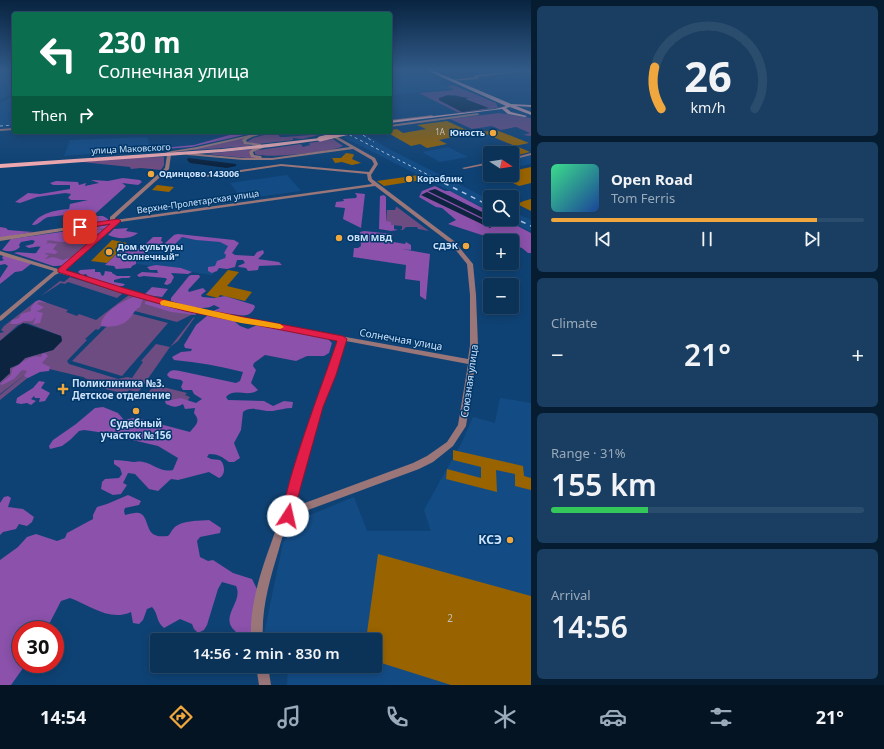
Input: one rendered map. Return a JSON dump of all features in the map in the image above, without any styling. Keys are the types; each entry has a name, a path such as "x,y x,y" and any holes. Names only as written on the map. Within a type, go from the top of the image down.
{"main road":[{"path":"502,102 509,105 529,106"},
{"path":"502,102 531,114"},
{"path":"460,116 503,108 509,105"},
{"path":"503,108 510,113"},
{"path":"392,123 476,113 498,112 531,114"},
{"path":"318,138 331,134"},
{"path":"262,146 339,134"},
{"name":"улица Маковского","path":"0,165 262,146"},
{"name":"улица Маковского","path":"168,153 188,154 262,146"}],"street":[{"path":"392,123 460,116"},
{"path":"0,130 12,128"},
{"path":"260,134 246,139 244,142 250,145 262,146"},
{"path":"0,319 53,274 60,271 115,221 112,218 142,192 168,166 168,153 260,134"},
{"path":"329,134 374,160 376,164 370,173 370,179 375,185"},
{"path":"262,146 253,150 251,154 264,158 326,152"},
{"path":"188,154 261,160 288,158 353,148"},
{"path":"519,157 531,154"},
{"path":"464,168 483,164"},
{"path":"206,176 281,165 370,173"},
{"name":"Верхне-Пролетарская улица","path":"0,240 115,221 375,185"},
{"name":"Союзная улица","path":"288,516 305,507 416,466 438,454 450,444 462,426 472,362 475,330 470,264 461,251 452,242 375,185"},
{"name":"Солнечная улица","path":"0,253 185,308 343,339 472,362"},
{"path":"257,633 257,617 279,533 288,516 291,500 318,407 343,339"},
{"path":"263,673 265,685"}],"shaded area":[{"path":"12,102 12,126 0,127 0,103"},
{"path":"437,102 443,102 462,112 488,108 473,102 494,102 496,103 498,108 459,113"},
{"path":"443,102 473,102 489,108 462,112"},
{"path":"499,113 531,118 531,136 523,135 530,133 516,127 501,130 492,126 472,129 450,119"},
{"path":"233,134 248,134 191,147 121,152 194,145"},
{"path":"268,134 278,134 280,137 285,137 323,134 302,139 293,138 293,140 258,144 247,142 253,138"},
{"path":"337,134 365,134 387,148 483,196 483,207"},
{"path":"251,136 242,142 251,146 180,151"},
{"path":"147,137 151,149 64,156 70,140"},
{"path":"333,139 343,146 299,154 272,156 255,154 255,151 259,150 301,144 303,147 310,145 309,143"},
{"path":"448,147 468,157 440,162 422,152"},
{"path":"251,149 250,153 257,158 206,154"},
{"path":"531,155 531,164 519,167 519,158"},
{"path":"164,157 164,165 161,170 141,168 131,169 130,167 82,162 123,158"},
{"path":"188,158 236,164 236,166 227,168 190,163 187,160"},
{"path":"287,175 301,191 242,199 230,183"},
{"path":"123,178 140,180 142,182 138,185 122,183 126,186 95,214 95,216 103,216 108,219 108,222 90,225 87,223 90,216 83,215 84,213 79,213 49,217 37,224 32,225 43,215 53,211 69,209 70,204 88,200 71,200 68,198 71,194 65,193 37,197 20,203 15,202 28,193 40,194 70,189 70,185 53,185 50,183 56,181 78,182 79,185 86,183 85,186 99,183 91,180 108,181"},
{"path":"435,186 445,191 450,191 483,208 483,213 435,189 483,217 483,226 518,226 531,233 531,253 528,253 519,247 519,234 483,234 483,235 448,224 456,220 442,208 436,207 419,197 422,191"},
{"path":"435,189 483,213 483,218 428,191"},
{"path":"427,192 483,220 483,225 421,195"},
{"path":"355,193 365,194 361,228 343,219 345,208 335,207 336,202 344,201 343,199 356,198 357,196"},
{"path":"384,195 386,197 386,221 391,222 391,225 394,225 394,229 398,230 391,231 379,229 380,196"},
{"path":"396,207 429,231 418,229 417,227 406,227 403,230 400,230 402,229 402,226 391,225 386,222 387,210 395,210"},
{"path":"519,214 531,220 531,232 519,226"},
{"path":"109,225 62,266 38,259 42,249 38,246 37,237"},
{"path":"110,225 107,228 97,229 102,230 100,233 95,234 95,231 72,233 64,238 69,238 70,240 67,241 46,241 48,242 46,244 57,244 53,249 58,252 55,254 46,253 45,254 49,255 45,259 53,257 63,260 72,257 68,262 61,265 53,266 14,253 36,253 41,246 29,248 25,246 33,244 35,241 32,240 21,242 19,245 20,247 14,251 2,250 11,239"},
{"path":"0,227 8,230 33,232 0,238"},
{"path":"128,228 126,231 138,233 131,237 123,238 108,235 114,229"},
{"path":"364,231 393,234 393,237 385,236 382,240 405,244 406,242 411,245 411,250 402,249 430,254 426,300 420,296 420,281 405,279 406,265 353,257 354,248 361,246 360,232"},
{"path":"175,234 235,243 212,275 131,263 150,242 167,244"},
{"path":"178,234 234,240 239,243 232,253 235,255 254,256 257,252 263,250 264,253 258,259 279,262 282,265 259,266 258,270 248,271 246,268 238,266 245,263 243,260 237,260 235,267 227,269 219,268 217,271 212,273 208,271 208,267 215,266 217,261 225,258 226,255 224,253 228,246 220,242 182,237 172,247 163,245 174,235"},
{"path":"153,237 162,237 161,241 163,242 161,245 152,246 145,253 146,255 136,261 136,264 131,268 116,269 114,266 105,265 124,247 133,251 143,246"},
{"path":"4,255 31,264 22,271 15,272 0,284 0,278 8,266 5,264 0,265 0,261 4,260 2,258"},
{"path":"156,265 181,268 192,272 188,274 171,273 174,277 171,283 167,285 164,284 167,279 165,278 139,277 137,275 142,272 158,273 157,270 150,270 147,267"},
{"path":"95,269 95,272 100,272 102,276 104,275 105,271 112,272 117,276 131,276 129,278 114,280 114,282 125,284 123,286 114,286 103,284 93,280 86,274 82,275 78,272 80,270"},
{"path":"191,275 199,275 200,277 188,290 189,292 203,288 206,291 201,295 202,297 214,298 225,296 254,305 255,307 250,314 229,314 228,316 240,326 248,329 257,325 325,336 332,343 329,353 324,356 307,356 296,361 265,355 254,363 253,366 256,370 251,383 258,390 250,393 237,392 229,394 226,397 228,400 264,401 273,406 284,401 293,402 292,408 273,411 250,409 243,412 241,430 234,443 240,458 234,462 229,462 218,455 209,454 207,457 220,460 222,462 224,472 221,477 219,478 209,472 178,480 171,479 158,491 149,489 135,474 128,473 123,483 127,485 121,494 113,495 101,489 102,482 105,479 119,478 122,474 120,468 114,464 114,460 147,463 169,471 173,470 178,458 158,446 98,432 84,430 79,431 62,446 50,449 49,446 53,440 76,424 95,408 103,407 118,413 124,420 133,418 141,419 190,432 196,425 197,421 194,413 195,408 185,409 183,404 176,407 166,404 165,401 181,398 196,403 202,399 194,394 192,390 183,390 181,387 183,382 181,380 170,378 167,375 168,373 176,370 236,383 240,381 243,372 208,364 174,360 172,357 181,352 191,351 192,349 185,348 184,345 196,325 208,315 208,313 220,308 214,305 206,308 180,307 178,303 171,301 171,298"},
{"path":"70,277 122,294 117,298 68,282 65,284 61,283 41,296 60,281 64,282"},
{"path":"152,287 168,289 162,297 146,295 145,294"},
{"path":"129,295 193,314 177,322 127,309 117,311 98,330 96,329 85,339 87,340 67,361 69,364 118,379 127,377 132,378 143,362 141,361 156,344 170,347 140,390 137,392 129,390 126,394 97,387 94,383 83,377 45,368 30,376 0,400 0,395 26,374 0,394 0,382 10,373 10,368 18,365 25,358 53,350 62,340 61,336 27,323 18,325 0,341 0,333 4,332 1,330 4,326 39,300 68,310 66,312 77,316 79,314 96,320"},
{"path":"134,297 143,299 140,307 136,309 131,317 116,326 101,326 104,317 108,312 118,304"},
{"path":"39,300 47,303 39,302 37,304 44,307 36,311 43,313 40,323 33,324 36,317 32,321 10,324 12,320 19,318 21,314 31,311 31,307"},
{"path":"147,301 184,311 185,308 194,310 196,315 171,312 145,304"},
{"path":"122,311 168,323 122,376 72,361"},
{"path":"195,317 178,341 170,347 193,318"},
{"path":"23,323 61,336 62,341 53,350 25,358 19,364 10,368 10,373 0,382 0,341"},
{"path":"45,353 48,356 42,363 50,367 49,371 40,372 28,378 24,376 27,371 22,370 14,379 2,385 0,384 11,375 12,369 22,362 33,356 41,357 42,354"},
{"path":"39,381 45,382 41,388 50,393 45,401 39,402 40,398 35,398 34,396 31,399 36,401 31,405 27,403 16,403 17,398 33,388"},
{"path":"159,386 187,393 185,395 190,397 186,403 147,394 151,389"},
{"path":"500,398 531,403 531,685 287,685 288,673 382,673 382,633 264,633 283,543 298,520 354,497 367,531 431,531 424,510 462,442 473,417 495,423"},
{"path":"128,495 141,501 139,505 125,508 125,515 139,513 143,515 150,530 156,536 168,536 177,525 191,521 209,520 221,528 220,533 200,537 197,541 200,557 208,561 213,560 233,573 252,579 257,589 251,633 237,633 232,628 229,621 238,591 236,586 222,582 218,589 207,625 204,630 198,633 192,624 180,619 164,628 159,622 152,607 147,609 143,620 139,624 133,623 131,612 123,615 107,614 70,598 61,601 51,621 12,621 12,673 20,673 11,685 0,685 0,560 18,547 27,537 36,534 57,541 65,538 67,533 93,519 93,515 97,507"},
{"path":"8,496 11,498 8,507 23,509 34,517 32,522 27,526 19,524 16,529 3,532 0,535 0,503 4,497"}],"building":[{"path":"447,121 473,133 439,140 447,144 427,148 420,144 411,146 390,134 392,134 392,130 397,129 403,133 426,129 417,125"},
{"path":"495,130 529,143 515,146 481,132"},
{"path":"519,147 530,152 519,155"},
{"path":"346,153 353,154 352,159 361,163 352,165 342,162 335,163 332,158 341,158"},
{"path":"531,167 531,183 519,186 511,182 519,182 519,170"},
{"path":"419,175 428,179 384,186 377,181"},
{"path":"157,185 174,187 169,192 152,190"},
{"path":"531,199 531,211 519,205 519,203"},
{"name":"Дом культуры \"Солнечный\"","path":"112,240 127,243 107,263 91,261"},
{"path":"228,270 239,272 227,286 252,292 245,301 220,295 218,298 206,295"},
{"path":"453,450 523,466 524,476 531,478 531,490 515,486 515,474 496,470 497,492 446,479 447,469 481,478 481,467 453,460"},
{"path":"378,554 531,596 531,685 451,685 382,663 382,633 367,633"}],"railway":[{"path":"0,126 12,125"},
{"path":"348,134 446,184"},
{"path":"361,134 374,142"},
{"path":"446,184 483,202"},
{"path":"519,220 531,226"}],"slow traffic":[{"path":"164,303 280,327"}],"place":[{"name":"Юность","path":"493,133"},
{"name":"Одинцово 143006","path":"151,174"},
{"name":"Кораблик","path":"409,179"},
{"name":"ОВМ МВД","path":"339,238"},
{"name":"СДЭК","path":"466,246"},
{"name":"Дом культуры \"Солнечный\"","path":"109,252"},
{"name":"Поликлиника №3. Детское отделение","path":"63,389"},
{"name":"Судебный участок №156","path":"136,411"},
{"name":"КСЭ","path":"510,540"}],"route":[{"path":"80,227 118,221 60,271 160,302 241,320 343,339 318,407 291,500 288,516"}]}
